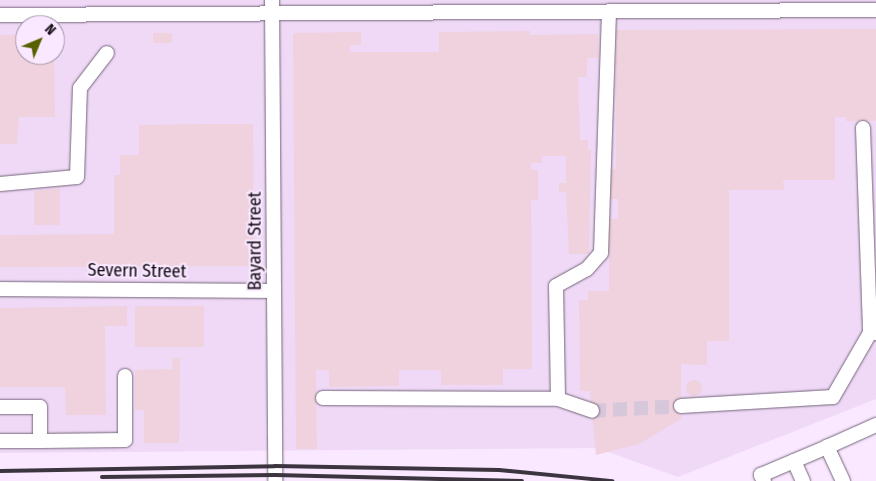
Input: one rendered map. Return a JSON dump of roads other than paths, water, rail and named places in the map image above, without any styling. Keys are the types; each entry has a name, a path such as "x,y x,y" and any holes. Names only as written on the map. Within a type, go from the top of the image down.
{"street":[{"path":"0,15 352,6 609,11 876,10"},
{"name":"Bayard Street","path":"272,7 276,481"},
{"path":"558,399 556,286 587,269 601,254 609,11"},
{"path":"0,184 77,177 80,88 107,53"},
{"path":"681,406 833,396 873,333 863,128"},
{"name":"Severn Street","path":"0,289 274,291"},
{"path":"0,441 125,440 125,376"},
{"path":"323,398 558,399 592,411"},
{"path":"0,407 40,407 40,441"},
{"path":"764,481 761,475 876,425"},
{"path":"827,447 843,481"},
{"path":"794,461 803,481"}],"tunnel":[{"path":"592,411 681,406"}],"railway":[{"path":"0,471 275,466 499,470 612,481"},
{"path":"102,477 275,475 522,481"}]}
